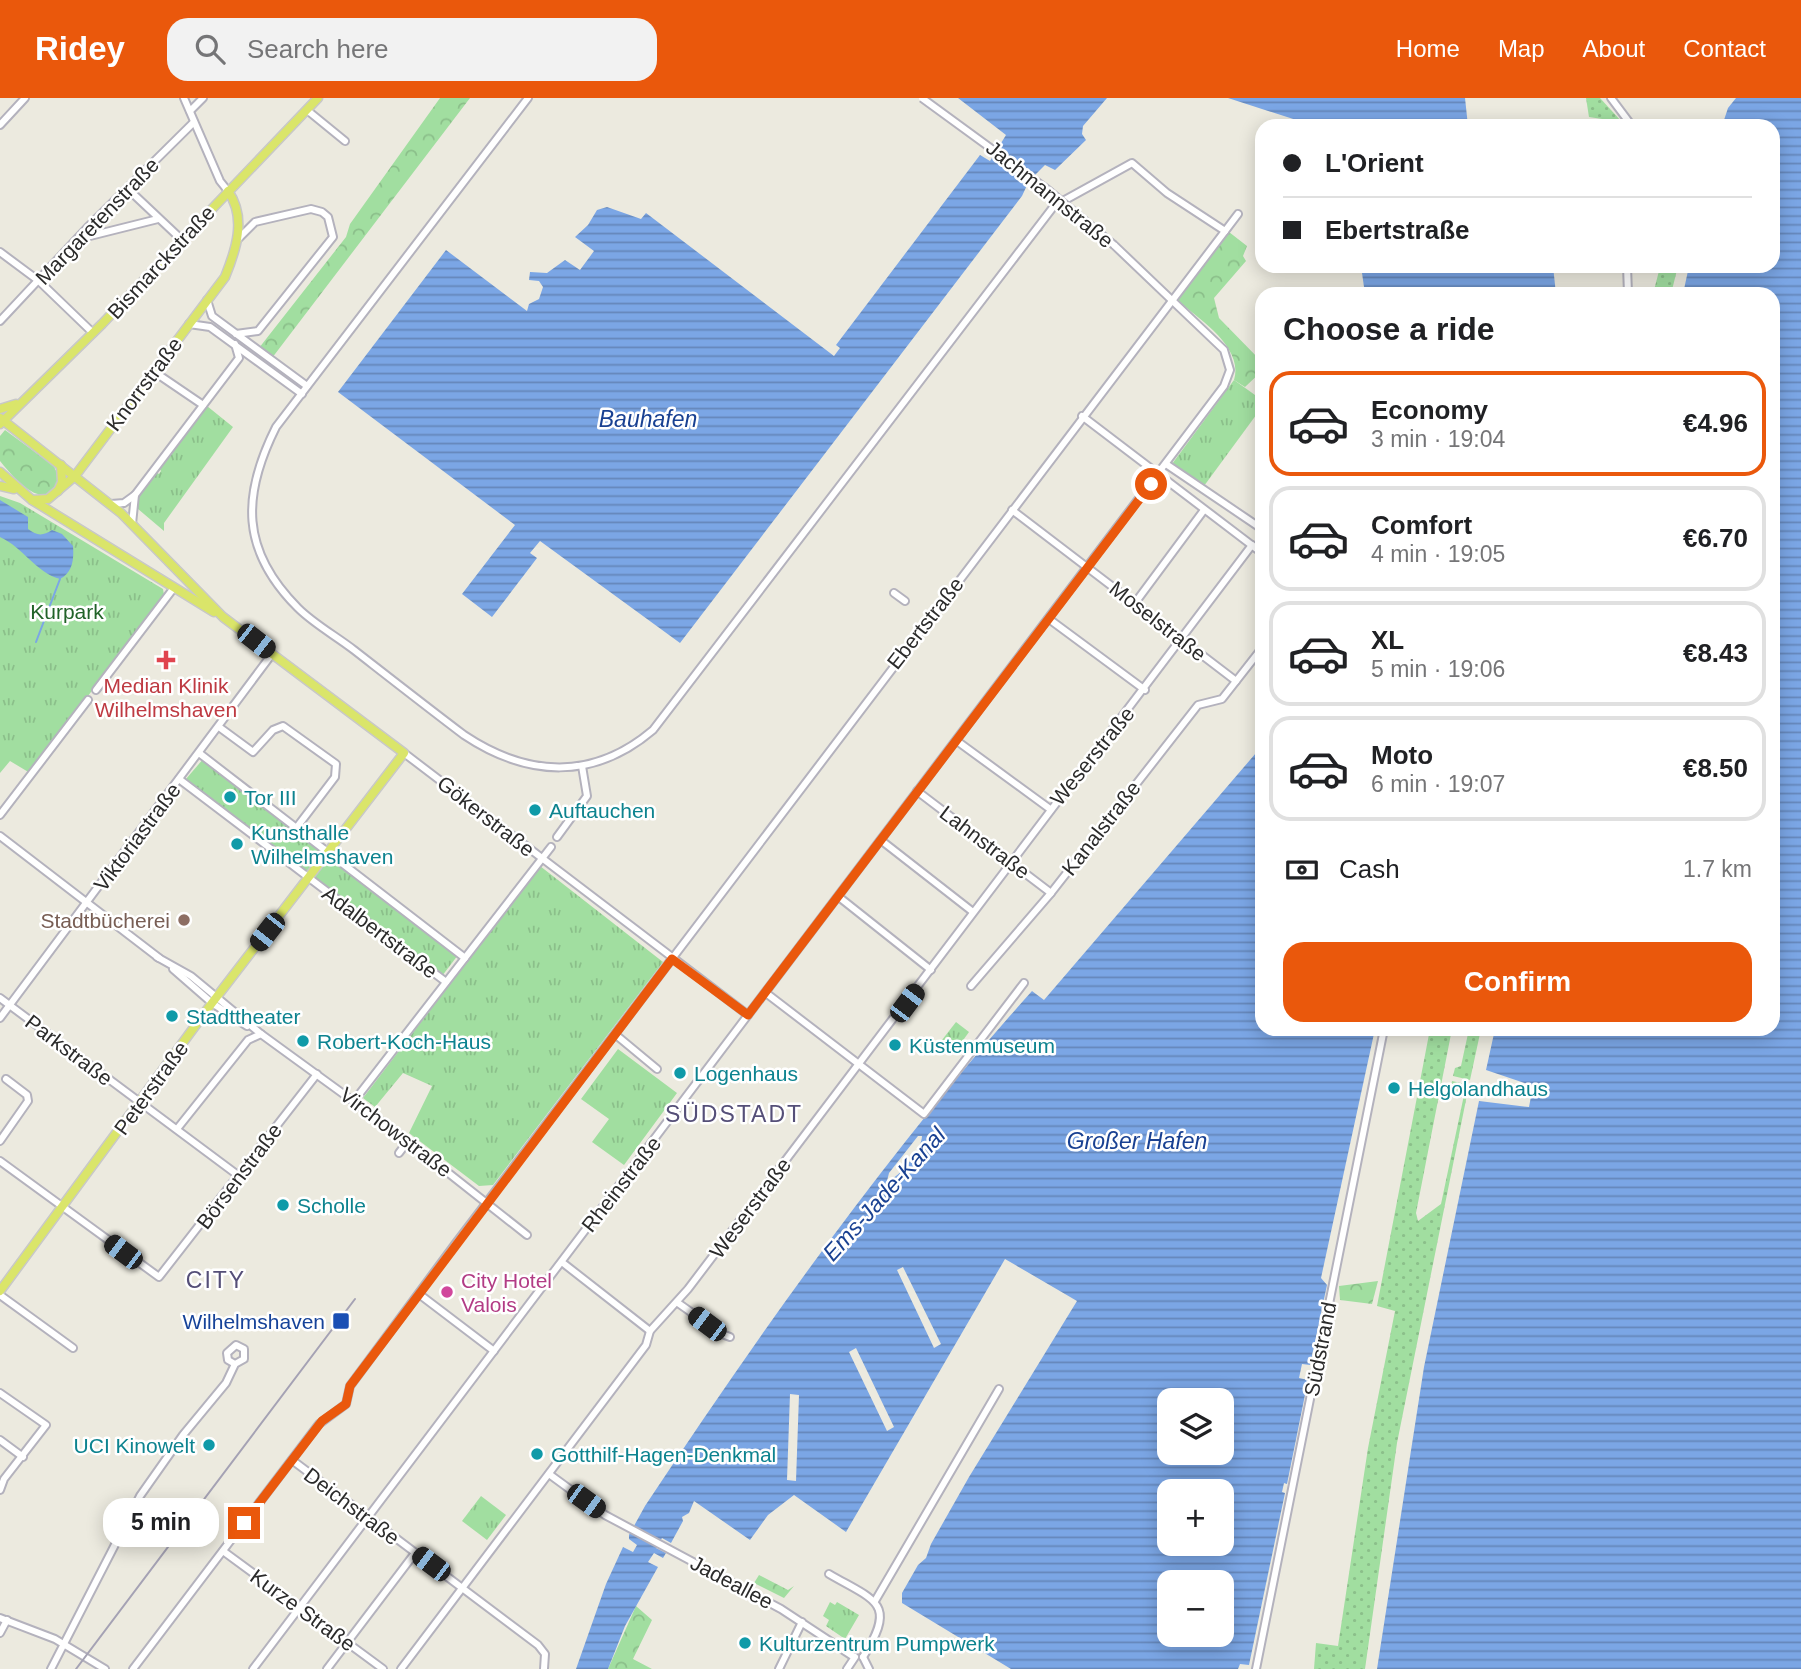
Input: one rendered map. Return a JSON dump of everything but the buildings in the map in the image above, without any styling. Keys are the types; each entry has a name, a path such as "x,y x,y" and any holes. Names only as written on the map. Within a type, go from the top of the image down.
{"main road":[{"name":"Bismarckstraße","path":"1,421 93,333 318,98"},
{"path":"228,191 237,213 238,243"},
{"name":"Knorrstraße","path":"57,494 75,476 225,277 238,243"},
{"path":"0,410 19,404"},
{"name":"Gökerstraße","path":"1,421 111,504 223,617"},
{"path":"32,500 43,501 57,494 62,482 61,465"},
{"name":"Gökerstraße","path":"0,472 32,500 173,589 223,617 404,753"},
{"path":"0,486 17,489"},
{"name":"Peterstraße","path":"0,1293 215,1000 404,753"}],"street":[{"path":"0,125 25,98"},
{"path":"184,98 219,181 228,191"},
{"path":"190,111 203,98"},
{"path":"528,98 276,427 259,461 251,511 260,553 278,584 299,609 488,751 519,764 541,767 582,766 603,761 636,745 653,730 1054,206 1132,163 1167,193 1225,231"},
{"name":"Jachmannstraße","path":"922,98 1048,190 1114,245 1171,298"},
{"path":"1611,98 1627,119"},
{"path":"307,110 345,141"},
{"name":"Margaretenstraße","path":"0,321 76,239 194,122"},
{"path":"128,189 181,239"},
{"path":"236,334 258,331 329,245 332,235 328,217 311,209 255,222 238,243"},
{"name":"Ebertstraße","path":"133,1669 322,1421 346,1404 350,1386 554,1120 672,959 1171,298 1238,214"},
{"path":"76,239 158,219"},
{"path":"0,252 39,281 93,333"},
{"name":"Rheinstraße","path":"253,1669 1214,402 1230,370 1224,350 1171,298"},
{"path":"207,300 212,316 307,386"},
{"path":"189,324 200,323 210,327 302,394"},
{"path":"111,504 128,501 135,495 239,358 235,344"},
{"path":"263,366 269,358"},
{"path":"153,371 203,405"},
{"path":"1082,416 1255,547"},
{"path":"1166,464 1255,524"},
{"path":"132,524 135,495"},
{"name":"Moselstraße","path":"1012,510 1236,681"},
{"path":"1135,603 1204,510"},
{"name":"Weserstraße","path":"401,1669 646,1345 650,1331 678,1303 1050,809 1145,690 1252,545"},
{"path":"96,690 173,589"},
{"path":"894,593 905,601"},
{"path":"1049,619 1145,690"},
{"name":"Viktoriastraße","path":"0,1018 272,654"},
{"name":"Kanalstraße","path":"971,986 1051,893 1198,705 1222,699 1255,657"},
{"path":"0,815 88,700"},
{"path":"219,727 253,752 273,730 282,726 336,764 335,776 297,827"},
{"path":"214,734 233,739"},
{"path":"957,741 1050,809"},
{"name":"Adalbertstraße","path":"199,753 465,958"},
{"name":"Gökerstraße","path":"404,753 748,1015"},
{"path":"557,838 587,796 582,766"},
{"name":"Adalbertstraße","path":"179,779 446,982"},
{"name":"Lahnstraße","path":"917,791 1051,893"},
{"name":"Virchowstraße","path":"0,836 157,957 408,1141 527,1235"},
{"path":"881,841 973,912"},
{"path":"354,1101 551,847"},
{"path":"839,897 931,970"},
{"path":"766,993 924,1114 1024,983"},
{"name":"Parkstraße","path":"0,999 239,1176"},
{"path":"177,1129 248,1040 261,1034"},
{"path":"615,1035 657,1069"},
{"name":"Südstrand","path":"1256,1669 1383,1036"},
{"name":"Börsenstraße","path":"62,1206 159,1277 317,1074"},
{"path":"0,1141 28,1101 27,1096 6,1079"},
{"path":"399,1153 408,1141"},
{"path":"0,1161 62,1206"},
{"path":"563,1263 650,1331"},
{"path":"0,1293 73,1348"},
{"path":"419,1294 494,1352"},
{"path":"678,1303 722,1334 730,1336"},
{"path":"51,1669 115,1540 140,1496 226,1383 235,1364"},
{"path":"875,1601 999,1389"},
{"path":"0,1392 46,1425 23,1457 2,1477 0,1490"},
{"path":"0,1440 23,1457"},
{"name":"Deichstraße","path":"292,1460 462,1587 545,1654 544,1669"},
{"name":"Jadeallee","path":"549,1474 605,1515 802,1622 837,1646 850,1663"},
{"name":"Kurze Straße","path":"223,1551 383,1669"},
{"path":"327,1669 415,1553"},
{"path":"828,1574 875,1601 881,1623 863,1657 850,1663"},
{"path":"0,1633 4,1619 65,1645 105,1669"},
{"path":"779,1669 802,1622"},
{"path":"863,1657 871,1668"}],"green space":[{"path":"440,98 470,98 272,358 259,348 346,237 350,224"},
{"path":"1586,98 1600,98 1619,119 1602,119 1589,117"},
{"path":"1229,232 1247,246 1243,256 1246,261 1214,298 1219,318 1255,355 1255,378 1245,387 1234,380 1235,368 1226,345 1177,300"},
{"path":"1658,273 1676,273 1673,287 1655,287"},
{"path":"1234,380 1255,395 1255,417 1204,486 1172,464"},
{"path":"207,406 233,427 164,523 164,531 131,503 156,472 159,474 159,468"},
{"path":"5,430 54,466 59,480 53,490 38,494 29,490 0,461 0,436"},
{"name":"Kurpark","path":"0,496 20,503 163,589 164,595 30,773 10,761 0,773"},
{"path":"204,758 325,852 308,873 186,779"},
{"path":"330,856 458,955 442,976 313,878"},
{"path":"540,866 663,962 493,1185 479,1186 409,1133 432,1086 403,1073 375,1107 363,1098"},
{"path":"956,1022 969,1032 956,1050 942,1040"},
{"path":"1429,1036 1451,1036 1416,1213 1418,1221 1441,1204 1464,1095 1451,1088 1452,1081 1469,1085 1397,1443 1365,1669 1314,1669 1316,1643 1338,1646 1368,1448 1395,1311 1377,1306"},
{"path":"1467,1036 1479,1036 1470,1080 1453,1076 1455,1068 1461,1066"},
{"path":"618,1049 677,1093 624,1165 592,1142 609,1119 581,1099"},
{"path":"1378,1281 1372,1304 1340,1300 1339,1286"},
{"path":"481,1496 506,1515 487,1540 462,1521"},
{"path":"759,1575 788,1590 794,1586 784,1598 754,1583"},
{"path":"830,1602 835,1605 837,1602 859,1615 845,1639 826,1626 829,1620 823,1616"},
{"path":"636,1606 652,1620 633,1659 652,1669 608,1669"}],"water":[{"name":"Bauhafen","path":"958,98 1107,98 1083,126 1082,134 1086,140 1055,170 1045,165 1029,181 1022,196 680,643 540,541 530,553 537,558 492,617 462,594 515,525 338,392 446,250 527,311 529,304 539,299 543,287 539,281 529,280 530,272 547,273 565,260 580,270 594,251 575,237 588,225 597,210 607,207 641,219 646,213 834,356 840,348 836,345 980,155 990,161 1006,135"},
{"path":"1228,98 1465,98 1467,119 1293,119"},
{"path":"1736,98 1801,98 1801,1669 1377,1669 1424,1367 1479,1101 1529,1107 1533,1086 1486,1070 1493,1036 1780,1036 1780,287 1684,287 1688,273 1780,273 1780,119 1724,119 1728,108"},
{"path":"1362,273 1554,273 1555,287 1364,287"},
{"path":"0,500 28,517 28,529 31,531 40,534 52,530 62,534 73,546 72,565 68,573 60,579 51,576 0,537"},
{"name":"Großer Hafen","path":"1255,754 1255,1036 1373,1036 1321,1278 1327,1285 1310,1365 1302,1364 1299,1378 1308,1380 1287,1484 1284,1483 1282,1492 1285,1493 1249,1665 1240,1664 1238,1669 1011,1669 902,1603 902,1593 918,1565 926,1558 931,1544 969,1477 1077,1301 1005,1259 846,1532 794,1495 768,1515 750,1540 694,1501 689,1513 682,1517 683,1521 671,1543 662,1538 656,1548 666,1553 663,1558 654,1553 648,1562 658,1567 625,1626 608,1669 576,1669 606,1584 623,1547 633,1552 637,1545 629,1539 629,1535 645,1506 829,1241 979,1051 1032,991 1044,1000","holes":["918,1136 922,1136 918,1148 904,1169 887,1181 889,1173","903,1267 941,1344 934,1348 897,1270","856,1348 894,1427 887,1431 849,1352","790,1394 799,1395 796,1481 787,1480"]}],"waterway":[{"path":"36,642 60,579"}],"railway":[{"path":"76,1669 355,1299"}],"place":[{"name":"Median Klinik Wilhelmshaven","path":"166,660"},
{"name":"Tor III","path":"230,797"},
{"name":"Auftauchen","path":"535,810"},
{"name":"Kunsthalle Wilhelmshaven","path":"237,844"},
{"name":"Stadtbücherei","path":"184,920"},
{"name":"Stadttheater","path":"172,1016"},
{"name":"Robert-Koch-Haus","path":"303,1041"},
{"name":"Küstenmuseum","path":"895,1045"},
{"name":"Logenhaus","path":"680,1073"},
{"name":"Helgolandhaus","path":"1394,1088"},
{"name":"Scholle","path":"283,1205"},
{"name":"City Hotel Valois","path":"447,1292"},
{"name":"Wilhelmshaven","path":"341,1321"},
{"name":"UCI Kinowelt","path":"209,1445"},
{"name":"Gotthilf-Hagen-Denkmal","path":"537,1454"},
{"name":"Kulturzentrum Pumpwerk","path":"745,1643"}],"district":[{"name":"SÜDSTADT","path":"734,1114"},
{"name":"CITY","path":"216,1280"}],"route":[{"path":"244,1523 322,1421 346,1404 350,1386 672,959 748,1015 1151,484"}],"water label":[{"name":"Ems-Jade-Kanal","path":"884,1194"}]}
